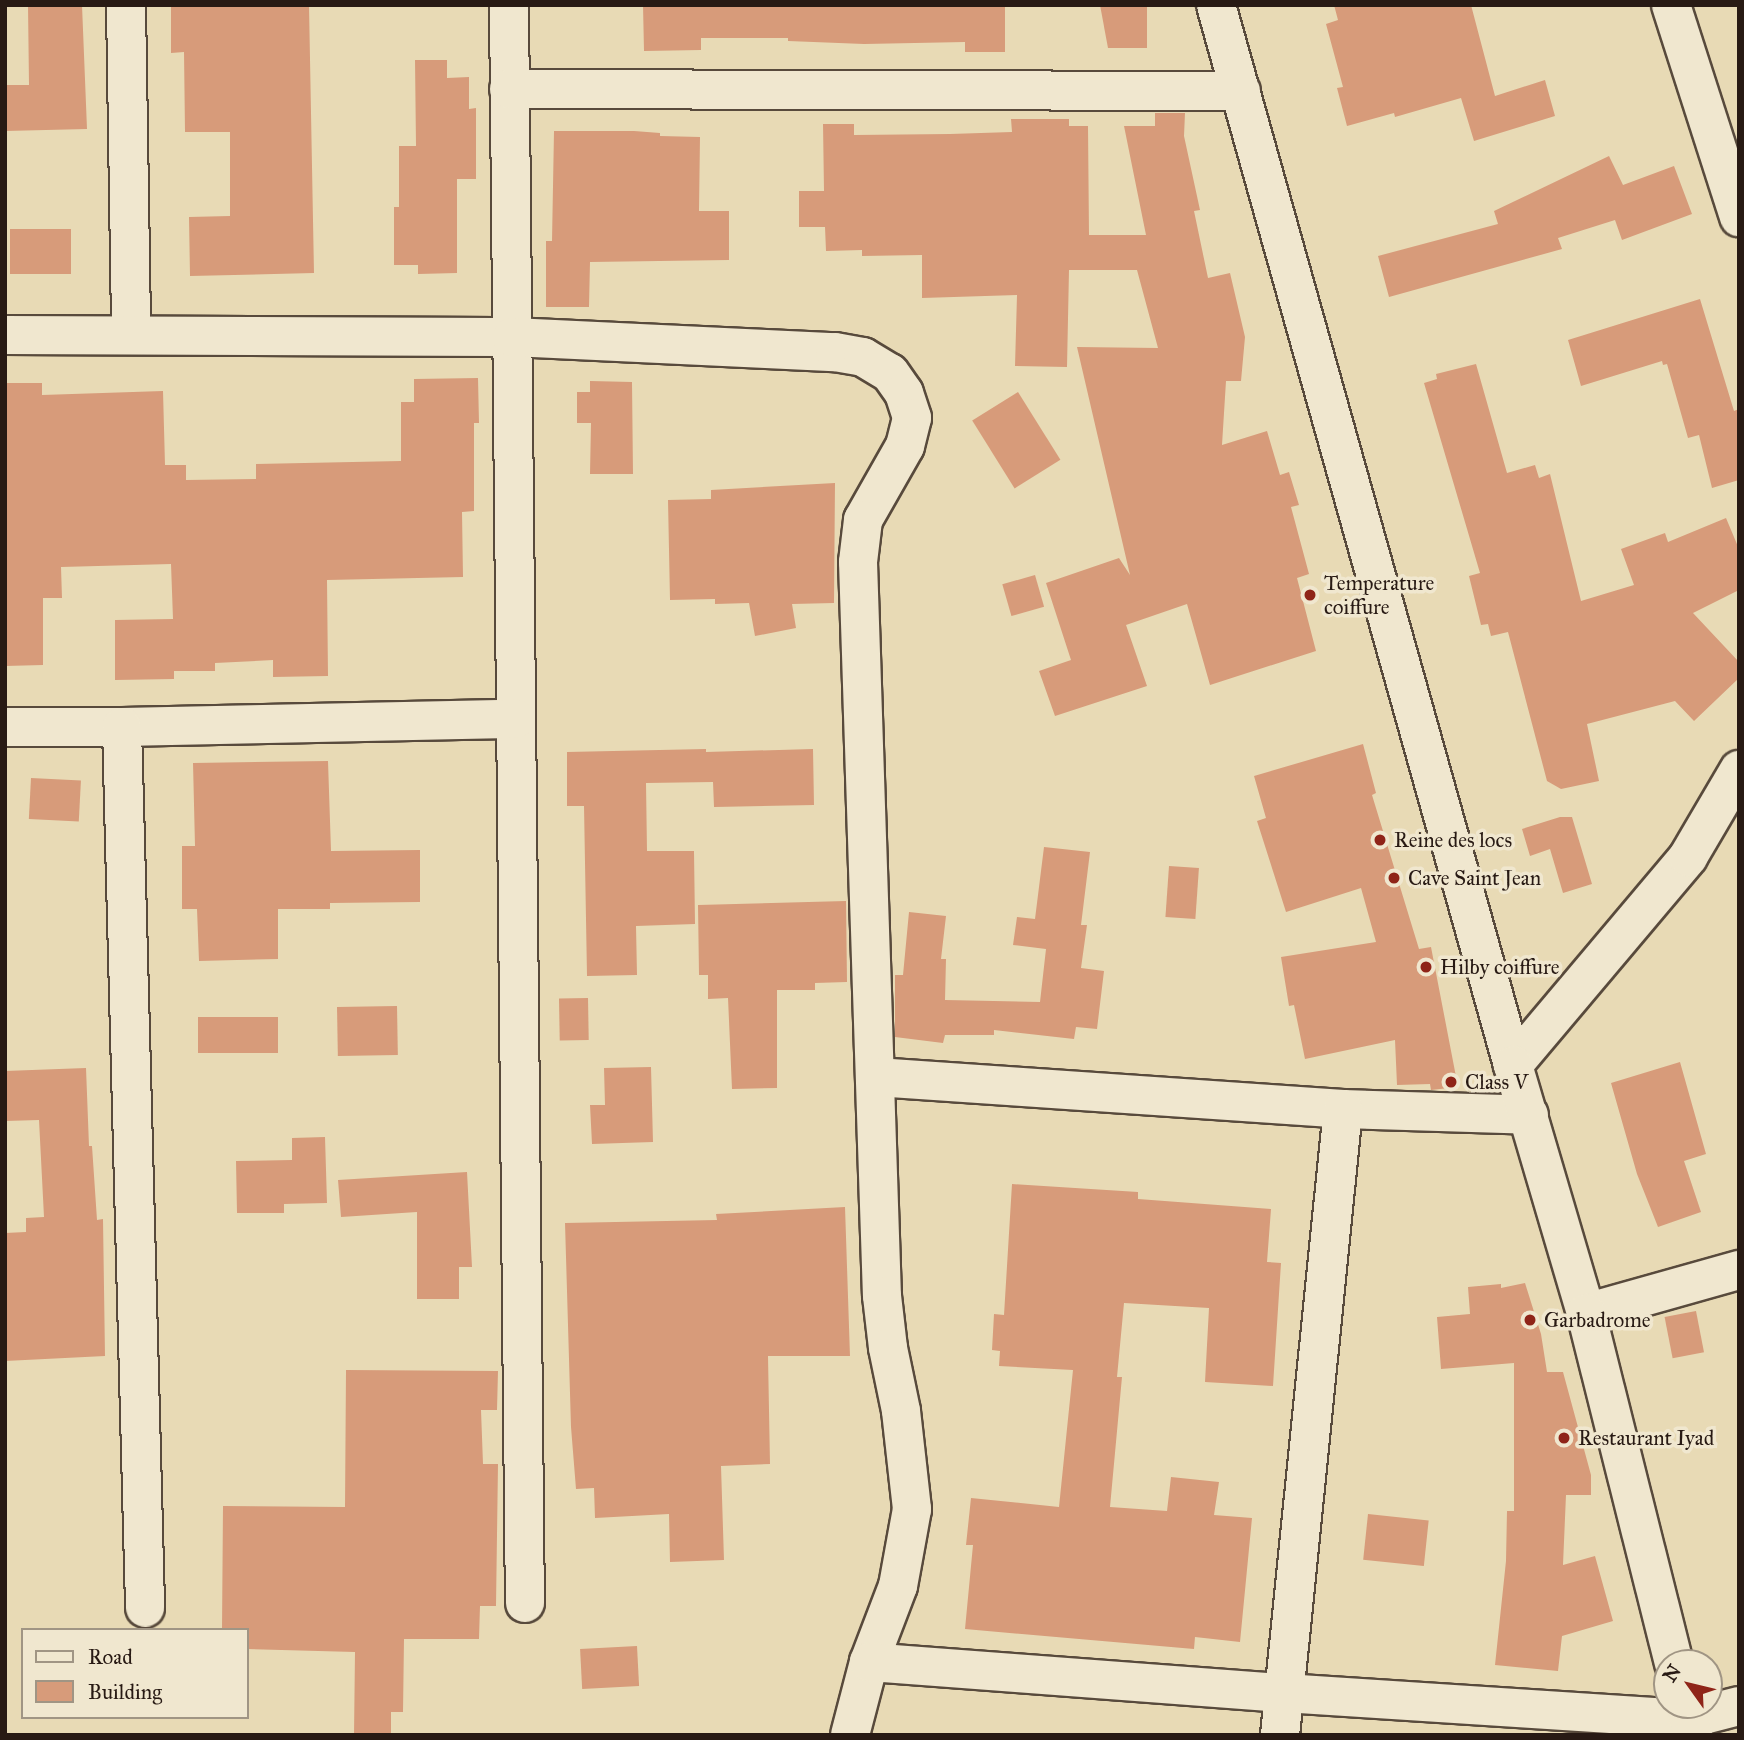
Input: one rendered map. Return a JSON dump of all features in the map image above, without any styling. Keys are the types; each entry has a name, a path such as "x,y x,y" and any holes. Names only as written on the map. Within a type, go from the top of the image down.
{"street":[{"path":"126,5 131,334"},
{"path":"509,5 525,1603"},
{"path":"1216,5 1513,1065 1586,1313 1670,1649"},
{"path":"1671,5 1739,217"},
{"path":"509,89 1241,92"},
{"path":"5,335 512,337 835,352 863,357 890,373 904,393 912,418 905,446 863,520 858,562 882,1296 888,1348 901,1411 912,1509 898,1586 869,1662 850,1735"},
{"path":"5,727 516,719"},
{"path":"122,727 145,1608"},
{"path":"1513,1065 1688,857 1739,770"},
{"path":"876,1077 1342,1109 1529,1115"},
{"path":"1280,1735 1342,1109"},
{"path":"1586,1313 1739,1270"},
{"path":"869,1662 1689,1720 1739,1706"}],"building":[{"path":"28,5 82,5 87,129 5,131 5,85 29,85"},
{"path":"171,5 309,5 314,273 190,276 189,217 230,216 230,132 185,132 184,52 171,53"},
{"path":"643,5 1005,5 1005,52 965,52 965,42 864,44 788,41 788,38 701,38 701,50 644,51"},
{"path":"1100,5 1147,5 1147,48 1108,48"},
{"path":"1334,5 1471,5 1495,96 1545,80 1555,116 1474,141 1461,98 1395,117 1394,113 1347,126 1337,88 1343,87 1326,24 1338,20"},
{"path":"415,60 447,60 447,78 469,77 469,109 476,108 476,179 457,179 457,273 418,274 418,265 394,265 394,207 399,207 399,146 416,146"},
{"path":"1155,113 1185,113 1184,136 1200,210 1194,211 1208,278 1230,273 1245,337 1241,381 1226,381 1222,445 1267,431 1280,475 1289,472 1299,505 1291,507 1309,574 1297,578 1316,651 1210,685 1187,604 1126,625 1147,686 1055,716 1039,671 1071,660 1046,583 1119,558 1130,575 1077,347 1158,348 1137,270 1069,270 1067,367 1015,366 1017,295 922,298 922,255 862,256 862,250 826,251 825,227 799,227 799,191 824,191 823,124 854,124 854,135 950,134 1012,132 1011,119 1069,119 1069,126 1088,126 1089,235 1146,235 1124,126 1155,126"},
{"path":"554,131 634,131 660,133 660,136 700,137 699,211 729,211 729,260 590,262 589,307 546,307 546,241 552,241"},
{"path":"1609,156 1623,185 1674,166 1692,214 1622,240 1615,220 1558,238 1562,249 1389,297 1378,256 1498,224 1494,211"},
{"path":"10,229 71,229 71,274 10,274"},
{"path":"1700,299 1734,411 1739,409 1739,480 1712,488 1699,435 1688,438 1667,364 1663,365 1662,361 1581,386 1568,340"},
{"path":"1476,364 1507,473 1535,465 1539,478 1550,474 1581,601 1634,585 1621,549 1665,533 1668,542 1726,518 1739,549 1739,590 1693,613 1739,662 1739,678 1694,721 1675,701 1587,724 1599,781 1561,789 1547,781 1508,632 1491,636 1488,624 1481,625 1469,576 1480,573 1424,383 1437,379 1436,374"},
{"path":"478,378 479,423 474,423 474,511 462,512 463,577 327,580 328,676 273,677 273,660 215,663 215,671 174,671 174,679 115,680 115,620 173,619 171,564 61,567 62,598 43,598 43,665 5,666 5,383 42,383 42,395 163,391 165,465 186,465 186,480 256,479 256,464 401,461 401,402 414,402 414,379"},
{"path":"590,381 632,382 633,474 590,474 591,423 577,423 577,392 590,392"},
{"path":"1018,392 1060,460 1015,488 972,421"},
{"path":"835,483 834,603 792,604 796,628 755,636 749,603 715,604 715,599 670,600 668,500 711,499 711,490"},
{"path":"1035,575 1044,607 1011,616 1002,584"},
{"path":"1363,744 1376,793 1372,795 1419,949 1431,947 1458,1087 1431,1090 1430,1084 1397,1085 1395,1040 1305,1059 1294,1005 1289,1006 1281,957 1376,942 1361,888 1286,912 1257,821 1266,818 1254,776"},
{"path":"706,749 706,752 813,749 814,805 714,807 713,782 646,783 647,851 694,851 695,924 636,926 637,975 587,976 584,806 567,806 567,752"},
{"path":"328,761 331,851 420,850 420,902 330,903 330,909 278,909 278,959 199,961 197,909 182,909 182,846 195,846 193,763"},
{"path":"31,778 81,781 79,822 29,819"},
{"path":"1560,817 1572,817 1592,884 1563,893 1550,849 1530,856 1522,829"},
{"path":"1044,847 1090,852 1081,925 1087,925 1081,968 1104,971 1097,1029 1076,1027 1074,1039 994,1030 994,1035 945,1035 943,1043 895,1037 895,975 903,975 909,912 946,916 941,959 946,959 945,1000 1040,1002 1046,949 1013,945 1017,917 1035,919"},
{"path":"1169,866 1199,868 1195,919 1165,917"},
{"path":"846,901 847,982 815,983 815,990 777,990 777,1088 732,1089 728,998 708,999 708,975 699,975 698,905"},
{"path":"588,998 589,1040 560,1040 559,999"},
{"path":"397,1006 398,1055 338,1056 337,1007"},
{"path":"198,1017 278,1017 278,1053 198,1053"},
{"path":"1680,1062 1706,1154 1684,1161 1701,1212 1658,1227 1637,1174 1611,1083"},
{"path":"651,1067 653,1142 592,1144 590,1105 605,1105 604,1068"},
{"path":"86,1068 89,1146 92,1146 97,1220 103,1219 105,1356 5,1361 5,1233 26,1232 26,1218 44,1217 39,1120 5,1121 5,1071"},
{"path":"325,1137 327,1203 284,1204 284,1213 237,1213 236,1161 292,1160 292,1138"},
{"path":"467,1172 472,1267 459,1267 459,1299 417,1299 417,1212 341,1217 338,1180"},
{"path":"1012,1184 1138,1192 1138,1199 1271,1209 1267,1262 1281,1263 1273,1386 1205,1382 1209,1308 1124,1303 1117,1377 1122,1377 1110,1507 1167,1511 1171,1477 1219,1482 1214,1515 1252,1518 1240,1642 1195,1637 1194,1649 965,1629 973,1545 966,1545 971,1498 1059,1507 1073,1370 999,1366 1000,1351 992,1350 994,1314 1004,1315"},
{"path":"845,1207 850,1356 768,1356 770,1464 721,1466 724,1560 670,1562 669,1514 595,1518 594,1488 576,1489 571,1427 565,1223 717,1220 716,1214"},
{"path":"1525,1283 1541,1334 1547,1372 1563,1372 1591,1475 1591,1495 1566,1495 1563,1565 1595,1556 1613,1621 1562,1636 1558,1671 1495,1665 1506,1561 1507,1511 1514,1511 1514,1363 1441,1369 1437,1317 1470,1314 1468,1287 1501,1284 1501,1288"},
{"path":"1696,1311 1704,1352 1673,1358 1665,1317"},
{"path":"346,1370 498,1371 497,1410 481,1410 483,1464 498,1464 496,1606 480,1606 479,1639 404,1639 403,1712 391,1712 391,1735 354,1735 355,1652 248,1649 248,1628 222,1628 223,1506 345,1507"},
{"path":"1368,1514 1429,1520 1424,1566 1363,1560"},
{"path":"637,1646 639,1686 582,1689 580,1649"}],"place":[{"name":"Temperature coiffure","path":"1310,595"},
{"name":"Reine des locs","path":"1380,840"},
{"name":"Cave Saint Jean","path":"1394,878"},
{"name":"Hilby coiffure","path":"1426,967"},
{"name":"Class V","path":"1451,1082"},
{"name":"Garbadrome","path":"1530,1320"},
{"name":"Restaurant Iyad","path":"1564,1438"}]}
